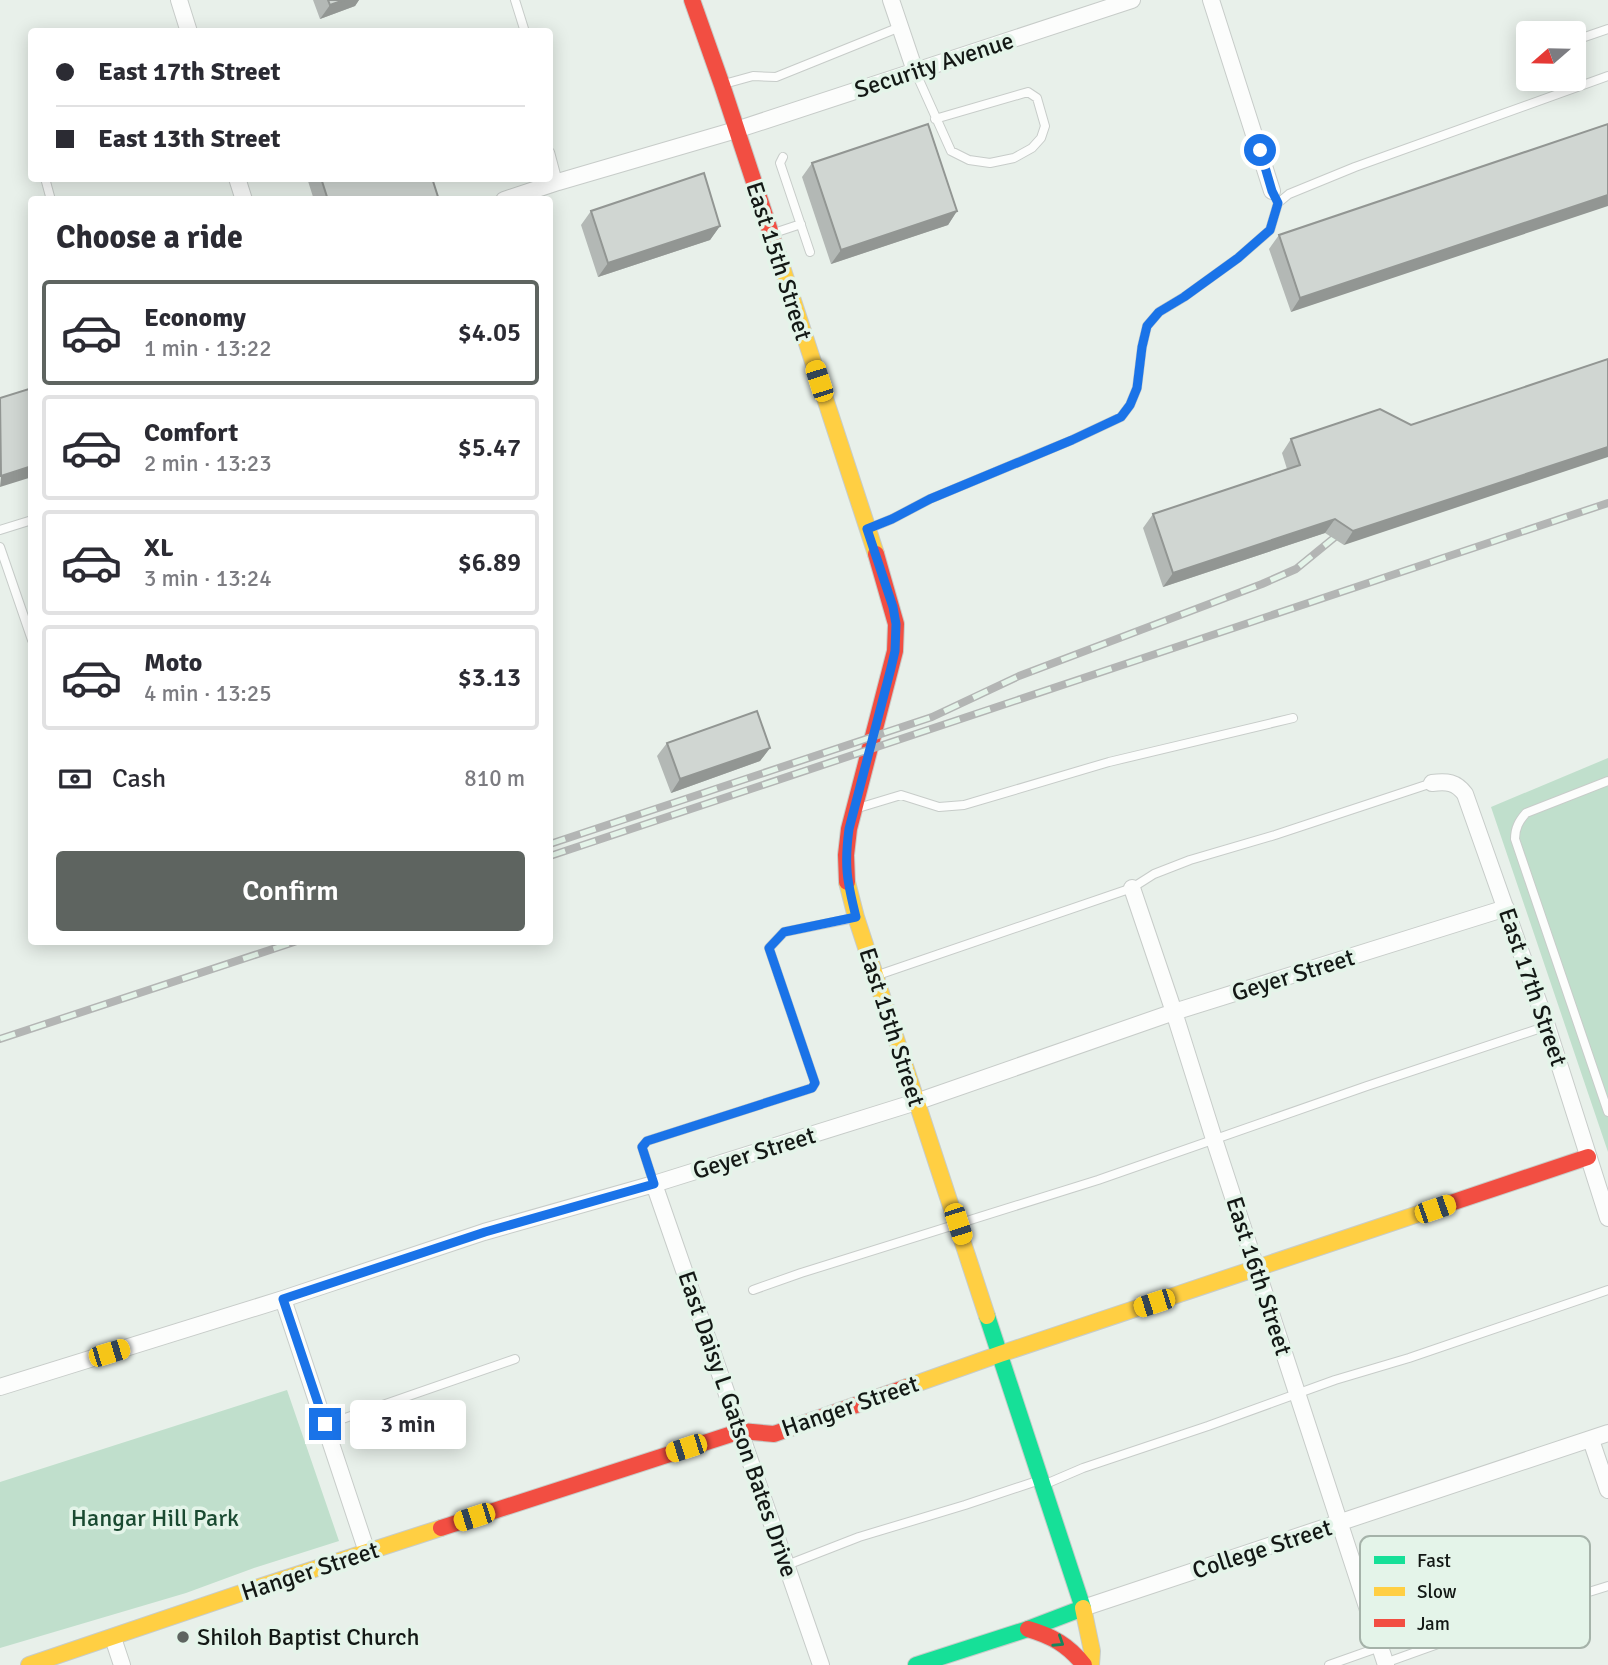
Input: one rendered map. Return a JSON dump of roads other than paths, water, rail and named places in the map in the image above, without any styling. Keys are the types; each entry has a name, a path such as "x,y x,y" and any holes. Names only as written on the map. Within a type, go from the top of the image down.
{"main road":[{"name":"East 15th Street","path":"692,0 893,607 896,624 895,651 849,829 846,855 848,886 916,1102 1083,1608 1092,1651 1091,1665"},
{"name":"Hanger Street","path":"29,1665 367,1552 741,1432 774,1434 1000,1354 1588,1157"},
{"name":"College Street","path":"916,1665 1028,1629 1083,1608"},
{"path":"1028,1629 1056,1638 1077,1655 1084,1665"}],"street":[{"path":"179,0 188,28"},
{"path":"891,0 915,71"},
{"name":"Security Avenue","path":"516,196 736,130 1132,0"},
{"path":"1211,0 1275,197"},
{"name":"East 17th Street","path":"1432,783 1453,783 1465,794 1547,1026 1608,1218"},
{"name":"East 16th Street","path":"1132,888 1360,1587"},
{"name":"Geyer Street","path":"0,1387 283,1299 485,1232 654,1184 916,1102 1174,1012 1506,908"},
{"name":"East Daisy L Gatson Bates Drive","path":"654,1184 821,1665"},
{"path":"283,1299 367,1552"},
{"name":"College Street","path":"1083,1608 1608,1433"},
{"path":"1591,1440 1608,1490"},
{"path":"113,1638 122,1665"}],"lane":[{"path":"515,0 524,28"},
{"path":"722,85 753,76 776,77 900,27"},
{"path":"1586,37 1608,29"},
{"path":"915,71 935,119 951,151 969,160 990,163 1014,158 1032,148 1041,138 1045,126 1037,98 1028,92 935,119"},
{"path":"1586,83 1608,76"},
{"path":"867,529 1121,417 1137,388 1147,326 1159,312 1238,258 1270,230 1275,197 1562,91"},
{"path":"783,157 780,163 810,253"},
{"path":"553,163 558,182"},
{"path":"770,234 801,224"},
{"path":"0,530 28,521"},
{"path":"0,547 28,628"},
{"path":"855,809 901,795 939,807 964,805 1109,762 1293,718"},
{"path":"1607,1106 1523,863 1515,832 1526,813 1608,781"},
{"path":"875,976 1132,888 1154,874 1190,860 1432,783"},
{"path":"654,1184 642,1147 647,1141 812,1088 815,1083 769,948 784,932 856,917"},
{"path":"753,1290 1098,1180 1547,1026"},
{"path":"787,1564 859,1537 1037,1480 1048,1483 1083,1468 1335,1380 1409,1358 1608,1290"},
{"path":"325,1424 515,1359"},
{"path":"1590,1592 1608,1587"},
{"path":"1329,1665 1383,1658 1414,1648"}],"railway":[{"path":"553,855 1608,503"},
{"path":"553,843 932,717 1019,676 1296,569 1340,533"},
{"path":"0,1039 285,945"}],"place":[{"name":"Shiloh Baptist Church","path":"183,1637"}],"park label":[{"name":"Hangar Hill Park","path":"155,1518"}]}
